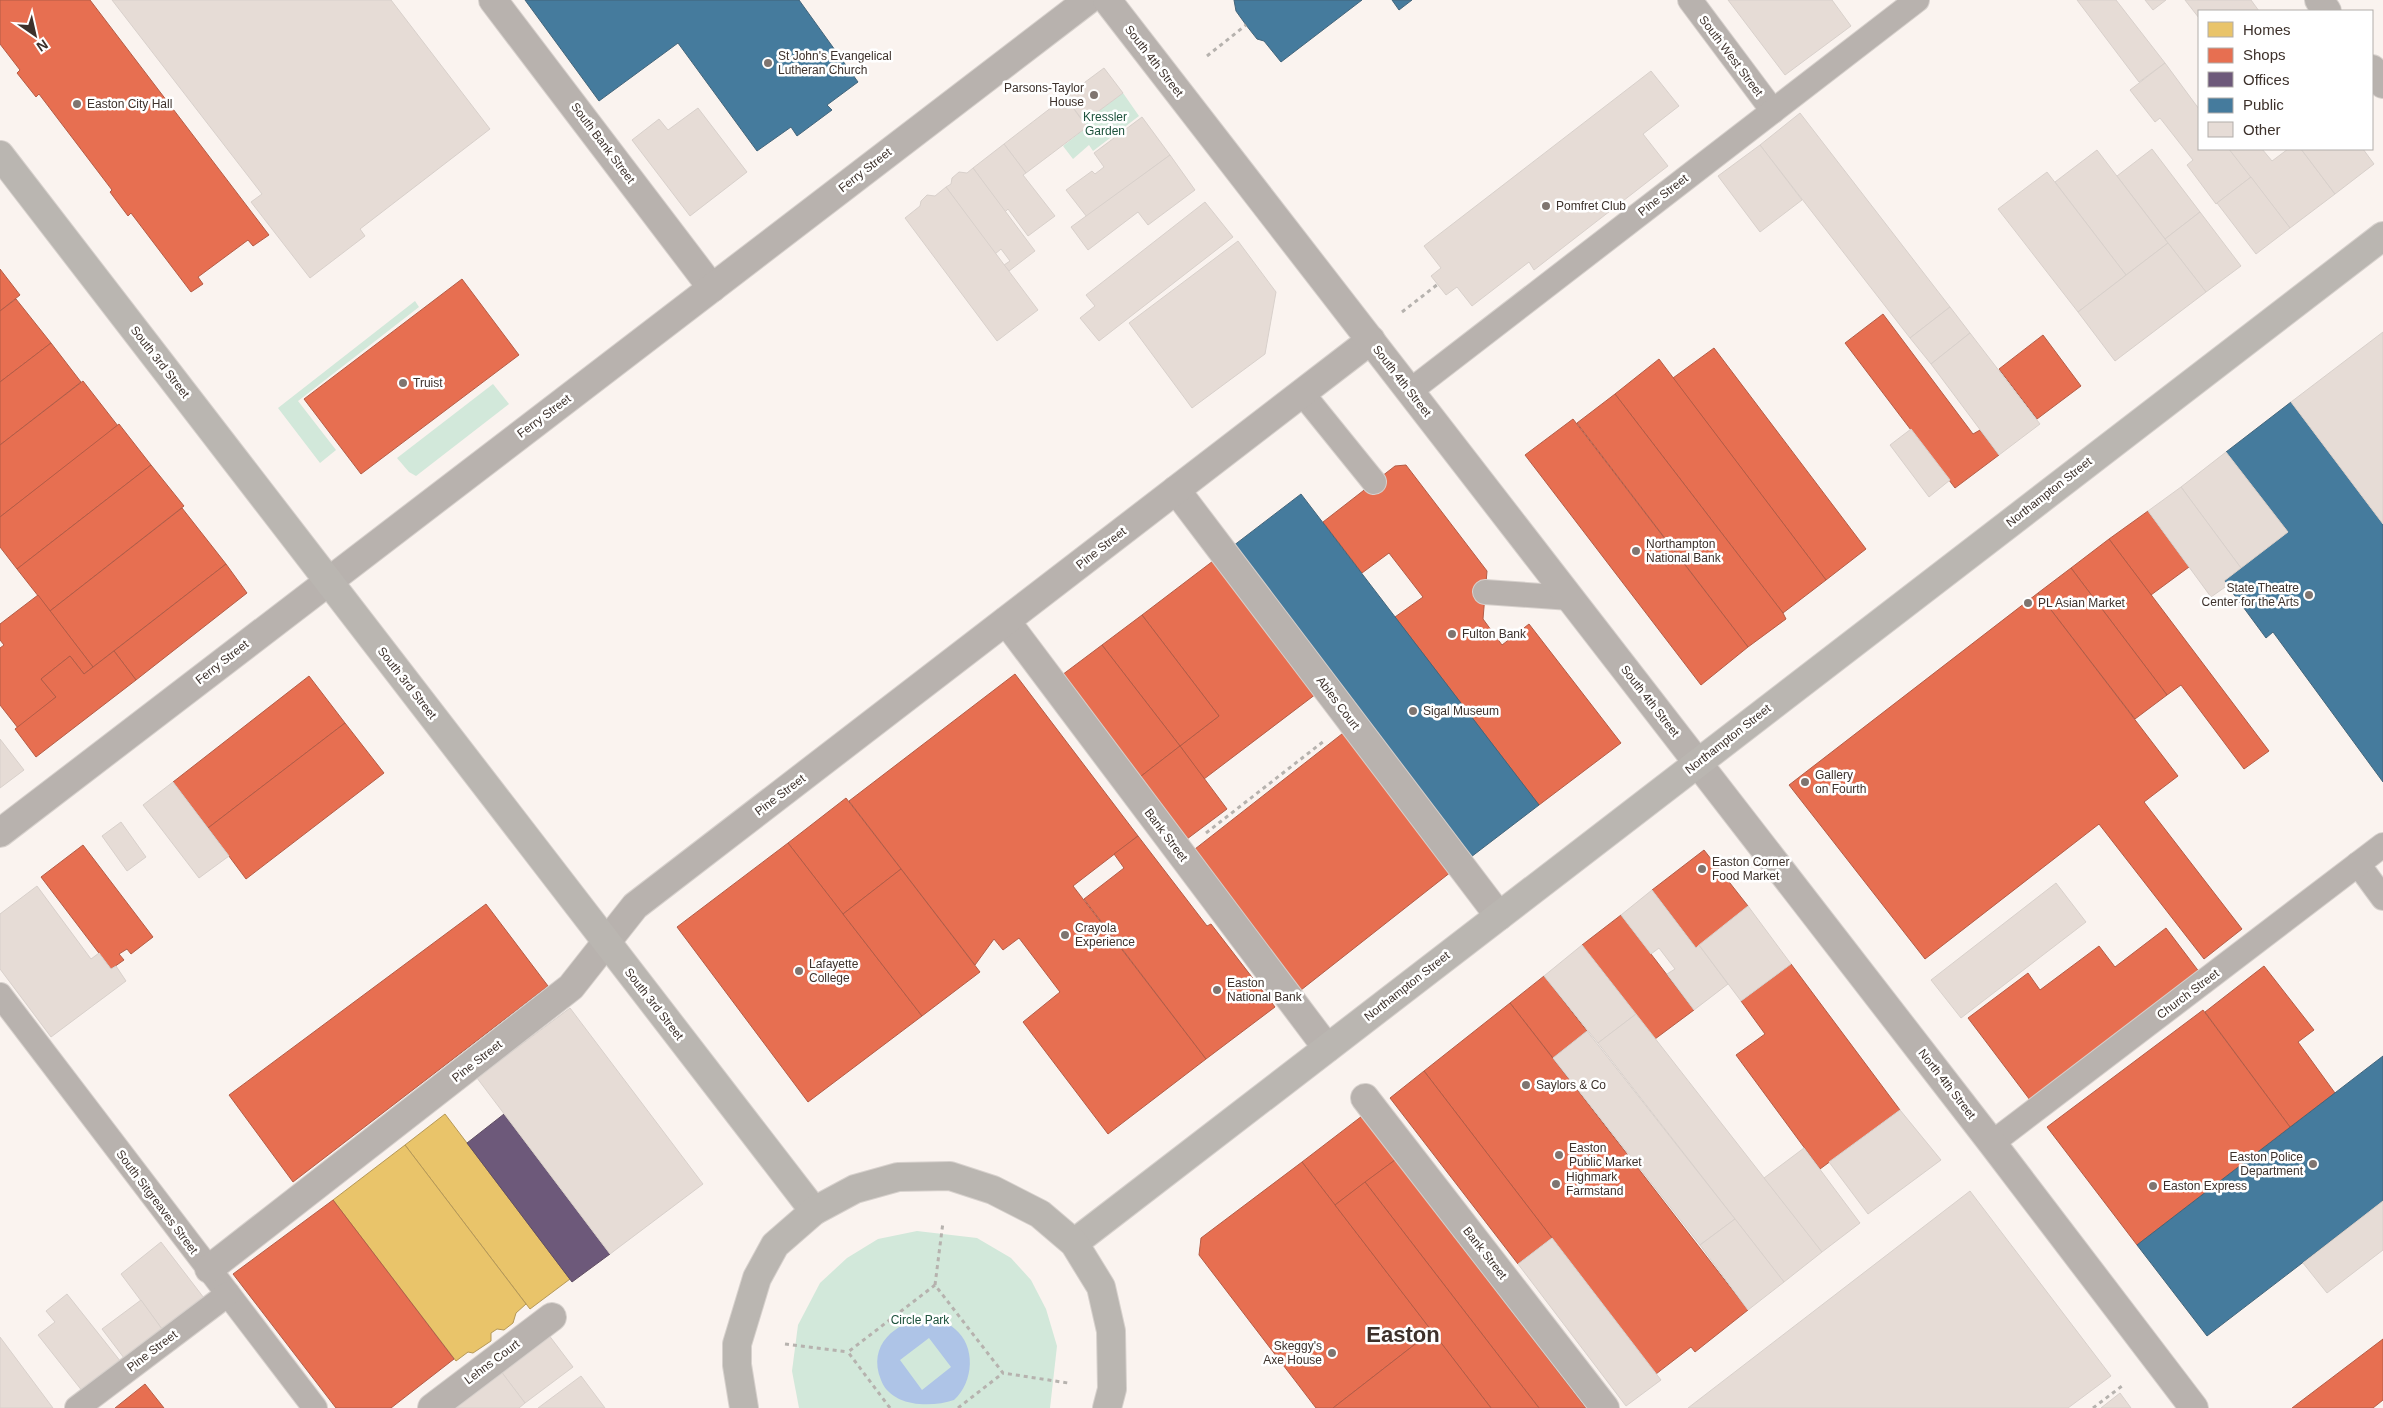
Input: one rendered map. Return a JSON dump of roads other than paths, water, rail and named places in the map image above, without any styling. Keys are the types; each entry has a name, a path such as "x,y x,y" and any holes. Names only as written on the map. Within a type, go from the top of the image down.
{"main road":[{"name":"South 3rd Street","path":"0,155 814,1211"},
{"name":"Northampton Street","path":"1074,1243 2383,236"},
{"path":"744,1408 737,1365 737,1344 757,1278 775,1245 814,1211 855,1188 898,1177 950,1176 993,1190 1040,1214 1074,1243 1102,1287 1112,1332 1112,1389 1107,1408"}],"street":[{"name":"South Bank Street","path":"492,0 712,288"},
{"name":"Ferry Street","path":"0,833 1088,0"},
{"name":"South 4th Street","path":"1107,0 1697,762"},
{"path":"2373,71 2383,84"},
{"name":"Pine Street","path":"209,1269 571,988 635,906 1370,340"},
{"name":"Ables Court","path":"1176,490 1498,916"},
{"name":"Bank Street","path":"1006,621 1327,1048"},
{"name":"North 4th Street","path":"1697,762 2194,1408"},
{"name":"Bank Street","path":"1365,1098 1605,1408"},
{"name":"Lehns Court","path":"432,1408 552,1316"}],"lane":[{"name":"South West Street","path":"1690,0 1773,111"},
{"name":"Pine Street","path":"1410,391 1916,0"},
{"path":"1302,393 1374,482"},
{"path":"1485,592 1570,598"},
{"name":"Church Street","path":"1992,1143 2383,846"},
{"path":"2358,864 2383,898"},
{"name":"South Sitgreaves Street","path":"0,995 314,1408"},
{"name":"Pine Street","path":"77,1408 228,1294"}],"water":[{"path":"927,1318 945,1323 962,1336 967,1345 970,1364 969,1374 966,1384 954,1400 945,1403 923,1404 902,1400 893,1396 881,1380 878,1356 881,1346 895,1330 915,1320","holes":["929,1338 951,1367 922,1390 900,1360"]}],"place":[{"name":"St John's Evangelical Lutheran Church","path":"768,63"},
{"name":"Parsons-Taylor House","path":"1094,95"},
{"name":"Easton City Hall","path":"77,104"},
{"name":"Pomfret Club","path":"1546,206"},
{"name":"Truist","path":"403,383"},
{"name":"Northampton National Bank","path":"1636,551"},
{"name":"State Theatre Center for the Arts","path":"2309,595"},
{"name":"PL Asian Market","path":"2028,603"},
{"name":"Fulton Bank","path":"1452,634"},
{"name":"Sigal Museum","path":"1413,711"},
{"name":"Gallery on Fourth","path":"1805,782"},
{"name":"Easton Corner Food Market","path":"1702,869"},
{"name":"Crayola Experience","path":"1065,935"},
{"name":"Lafayette College","path":"799,971"},
{"name":"Easton National Bank","path":"1217,990"},
{"name":"Saylors & Co","path":"1526,1085"},
{"name":"Easton Public Market","path":"1559,1155"},
{"name":"Easton Police Department","path":"2313,1164"},
{"name":"Highmark Farmstand","path":"1556,1184"},
{"name":"Easton Express","path":"2153,1186"},
{"name":"Skeggy's Axe House","path":"1332,1353"}],"district":[{"name":"Easton","path":"1403,1334"}],"park label":[{"name":"Kressler Garden","path":"1105,124"},
{"name":"Circle Park","path":"920,1320"}]}
